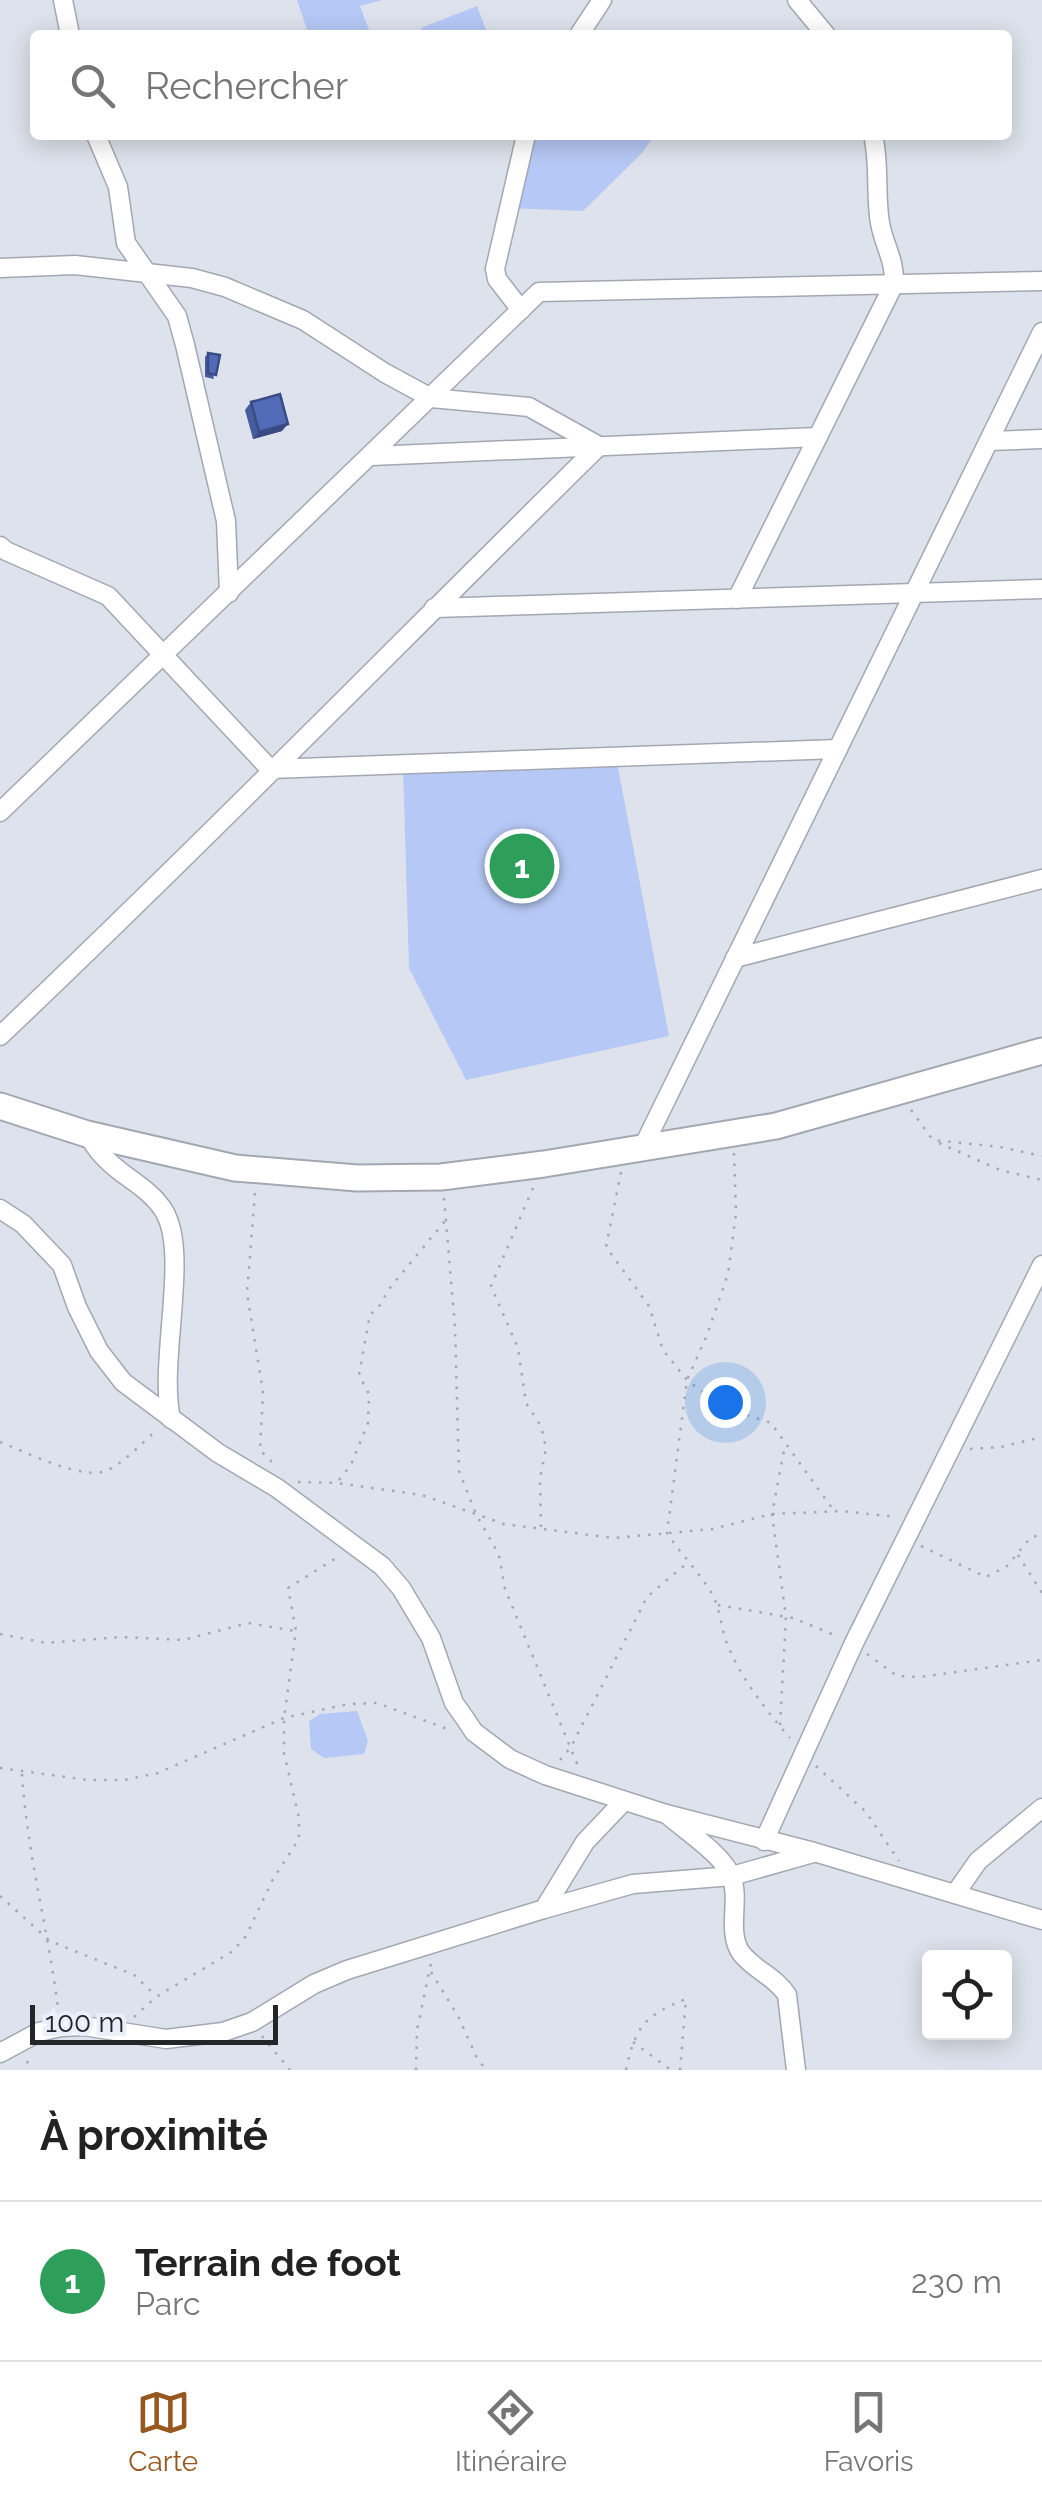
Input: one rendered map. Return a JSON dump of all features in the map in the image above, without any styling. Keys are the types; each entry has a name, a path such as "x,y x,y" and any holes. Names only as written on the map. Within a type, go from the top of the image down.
{"main road":[{"path":"0,1106 87,1134 258,1172 357,1178 442,1177 734,1134 898,1093 1042,1051"}],"street":[{"path":"64,0 69,30"},
{"path":"582,30 602,0"},
{"path":"798,0 822,30"},
{"path":"98,140 118,187 126,243 178,316 226,520 228,592"},
{"path":"521,310 497,279 495,268 525,140"},
{"path":"737,598 894,284 894,263 879,220 873,140"},
{"path":"0,268 75,265 192,278 225,287 303,320 431,398 529,406 599,446"},
{"path":"0,812 539,292 1042,280"},
{"path":"634,1150 735,958 1042,332"},
{"path":"371,456 818,437"},
{"path":"989,440 1042,439"},
{"path":"0,1036 599,446"},
{"path":"0,546 108,596 270,769 838,749"},
{"path":"434,608 1042,589"},
{"path":"735,958 1042,880"},
{"path":"87,1134 109,1162 159,1204 171,1226 176,1251 168,1360 167,1402 171,1419"},
{"path":"0,1209 23,1224 62,1265 87,1329 110,1367 137,1394 229,1460 284,1485 382,1566 431,1638 454,1703 474,1732 510,1759 546,1776 666,1814 814,1852 1042,1920"},
{"path":"764,1841 854,1644 1042,1266"},
{"path":"544,1909 585,1842 624,1801"},
{"path":"956,1894 978,1861 1042,1808"},
{"path":"666,1814 720,1860 732,1876 740,1952 782,1986 788,1996 796,2070"},
{"path":"0,2053 39,2032 61,2028 182,2039 252,2022 314,1984 387,1956 432,1946 633,1884 732,1876 814,1852"}],"path":[{"path":"898,1093 933,1140 1000,1170 1040,1181 1042,1187"},
{"path":"734,1134 736,1213 728,1274 687,1380 667,1533 718,1605 725,1638 737,1666 805,1755 866,1812 896,1852 907,1881"},
{"path":"933,1140 1042,1156"},
{"path":"634,1150 606,1247 650,1306 664,1350 687,1380 722,1406 771,1423 834,1511"},
{"path":"541,1528 540,1480 546,1448 541,1426 526,1403 518,1348 491,1286 544,1164"},
{"path":"258,1172 248,1293 263,1392 260,1450 284,1485 337,1483 422,1495 504,1524 614,1538 712,1529 772,1514 834,1511 916,1520"},
{"path":"442,1177 455,1326 459,1471 476,1514 499,1555 505,1589 587,1788"},
{"path":"337,1483 351,1465 368,1423 369,1394 359,1375 370,1314 446,1220"},
{"path":"0,1442 55,1464 94,1474 108,1470 171,1419"},
{"path":"950,1450 1001,1447 1042,1437"},
{"path":"780,1726 786,1617 772,1514 786,1442"},
{"path":"906,1539 986,1577 1007,1566 1030,1537 1042,1536"},
{"path":"118,2031 156,1997 234,1951 246,1936 282,1862 299,1839 299,1818 284,1753 284,1718 296,1631 288,1588 357,1545"},
{"path":"1017,1554 1042,1592"},
{"path":"546,1776 571,1747 647,1597 687,1563"},
{"path":"718,1605 786,1617 854,1644 897,1676 920,1677 1042,1660"},
{"path":"0,1634 46,1643 122,1636 183,1640 248,1624 296,1631"},
{"path":"0,1768 88,1780 124,1780 158,1773 284,1718 348,1704 377,1702 452,1730"},
{"path":"22,1772 26,1832 50,1941 61,2028"},
{"path":"0,1896 50,1941 134,1975 156,1997"},
{"path":"416,2070 417,2030 432,1946"},
{"path":"430,1970 486,2070"},
{"path":"626,2070 632,2041 656,2010 686,1999 680,2070"},
{"path":"252,2022 290,2070"},
{"path":"632,2041 671,2070"}],"shaded area":[{"path":"297,0 382,0 360,6 369,30 307,30"},
{"path":"477,6 486,30 422,30"},
{"path":"525,140 651,140 583,211 508,208"},
{"path":"616,757 669,1036 466,1080 409,968 403,765"},
{"path":"357,1711 368,1741 364,1754 324,1758 311,1749 309,1721 320,1714"}],"building":[{"path":"208,353 220,355 216,375 208,373"},
{"path":"280,394 288,424 259,432 251,402"}],"place":[{"name":"Terrain de foot","path":"522,866"}]}
